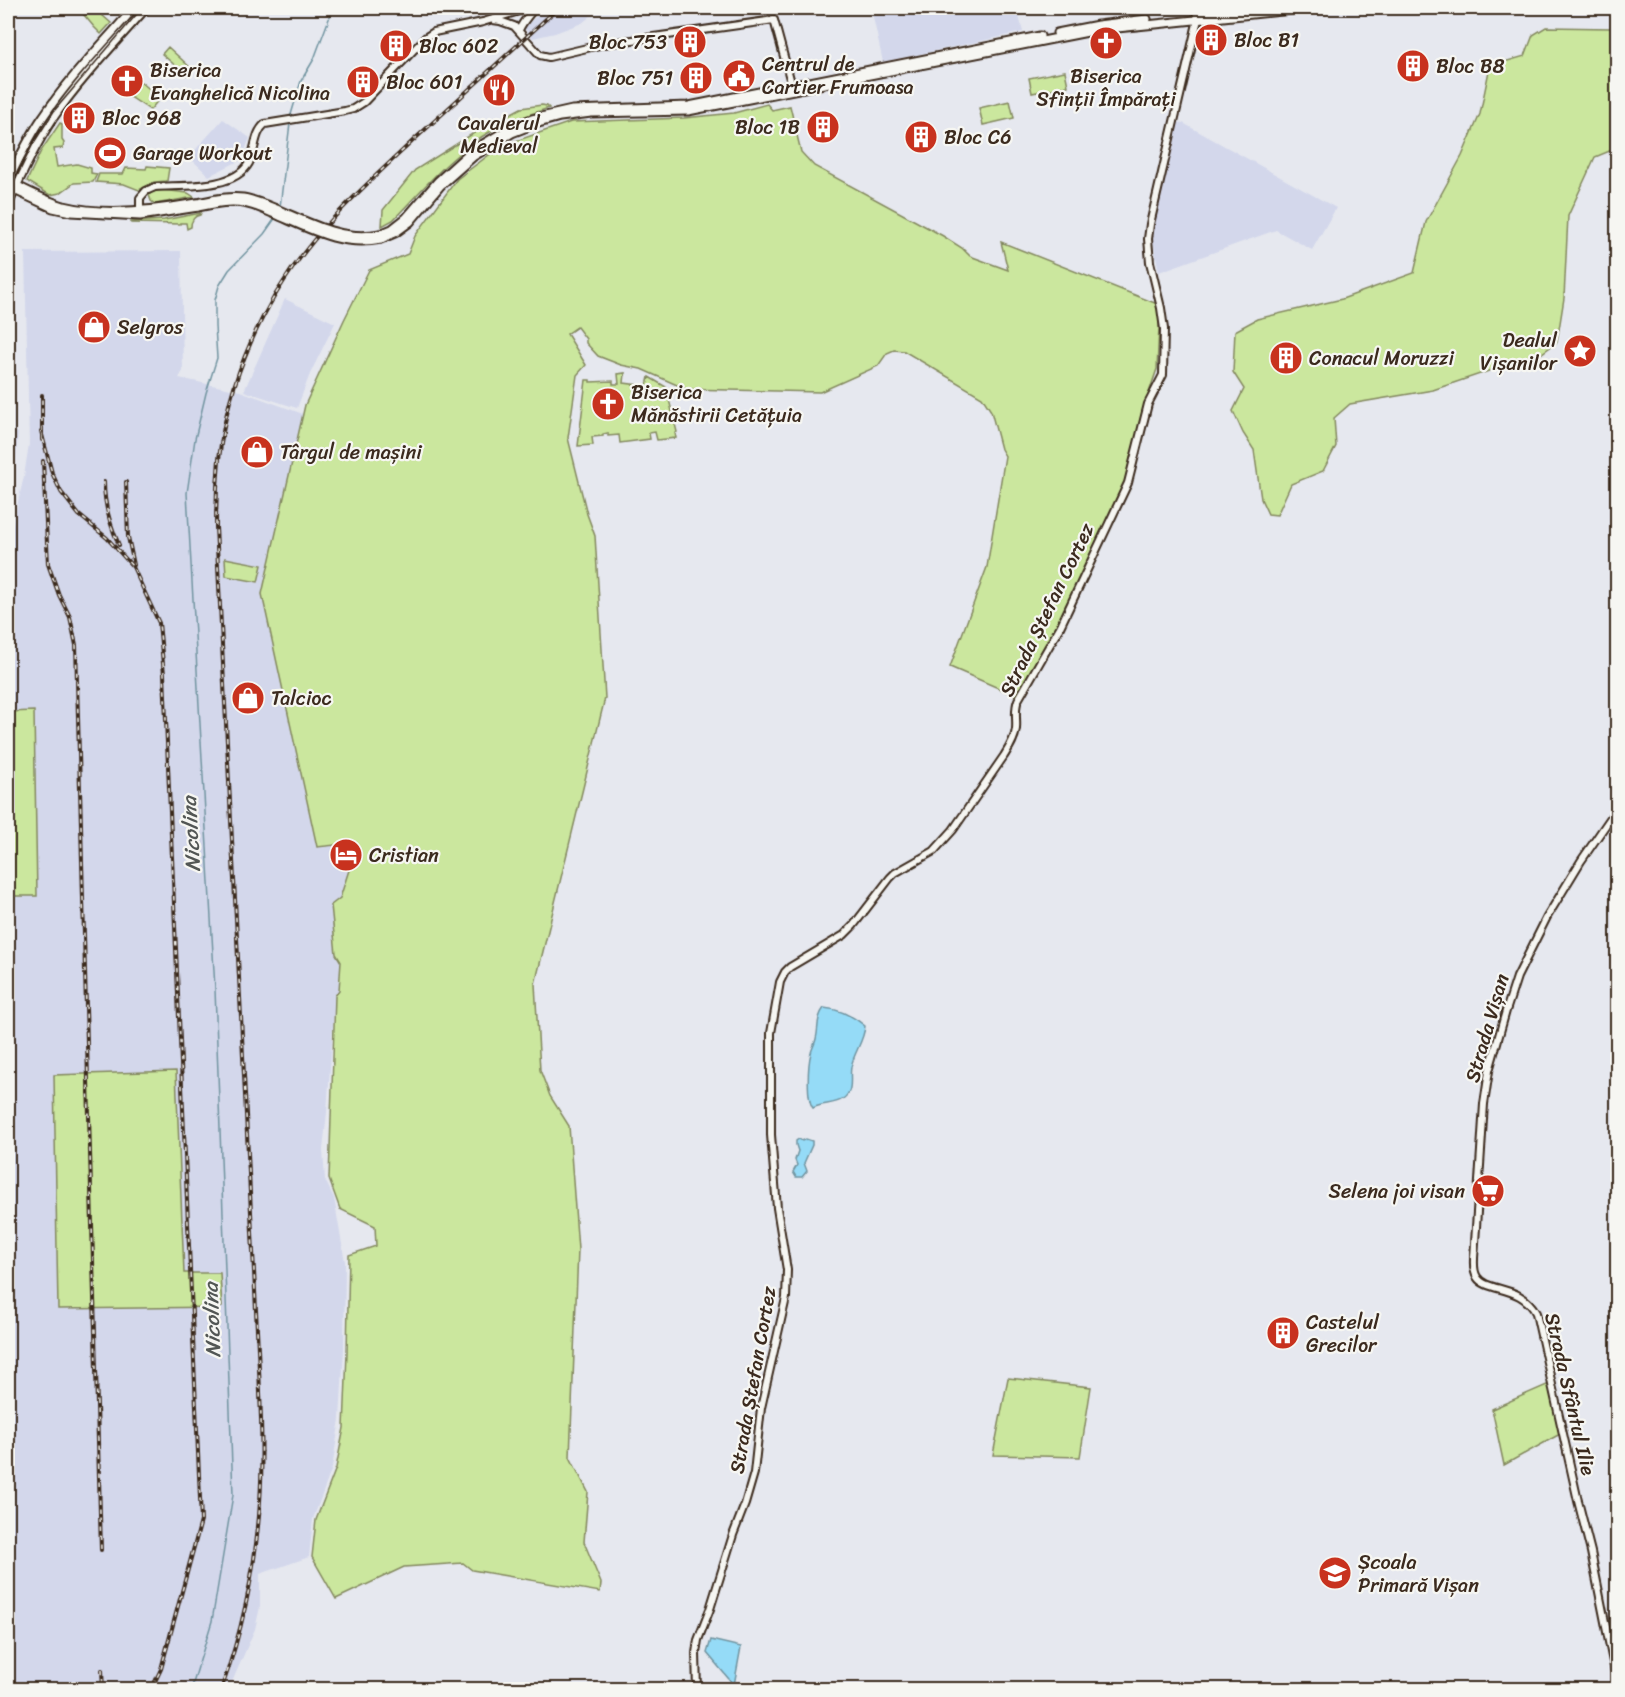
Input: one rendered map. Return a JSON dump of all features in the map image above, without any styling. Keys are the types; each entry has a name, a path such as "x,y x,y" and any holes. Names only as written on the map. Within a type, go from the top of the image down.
{"main road":[{"path":"134,8 44,115 8,181 13,187 53,208 67,212 108,215 219,203 244,203 334,238 367,242 395,233 410,222 440,186 474,156 512,133 535,124 576,115 688,111 1098,25 1248,8"},
{"path":"8,205 13,187 53,118 147,8"},
{"path":"792,89 1098,30 1311,8"}],"street":[{"path":"140,213 140,198 150,188 200,186 234,177 250,162 261,128 265,124 353,109 364,102 419,42 434,32 490,20 529,8"},
{"path":"519,30 534,8"},
{"name":"Strada Ștefan Cortez","path":"697,1689 698,1640 752,1482 765,1386 786,1298 787,1270 777,1208 771,1135 771,1033 780,982 790,967 843,935 853,926 895,873 934,852 953,830 1004,756 1015,734 1018,700 1060,627 1128,483 1148,404 1163,375 1164,329 1150,262 1149,224 1198,19"},
{"path":"490,20 514,26 540,55 549,57 604,44 774,20 792,89"},
{"name":"Strada Vișan","path":"1481,1281 1475,1275 1474,1258 1484,1104 1489,1071 1506,1011 1526,958 1547,917 1617,807"},
{"name":"Strada Sfântul Ilie","path":"1481,1281 1519,1295 1528,1301 1536,1313 1591,1552 1617,1687"}],"shaded area":[{"path":"545,8 601,8 582,23 533,38 524,28"},
{"path":"871,8 1017,8 1023,32 883,62"},
{"path":"223,119 250,138 241,160 209,176 189,157"},
{"path":"1178,122 1336,208 1312,250 1276,230 1159,272 1152,236 1153,224"},
{"path":"181,251 183,371 179,378 240,391 303,414 262,594 317,847 345,844 351,867 341,898 331,905 336,954 341,962 339,990 335,996 323,1150 325,1180 334,1198 345,1262 340,1419 332,1468 313,1519 309,1557 260,1574 260,1607 255,1629 229,1689 8,1690 8,546 29,444 25,252"},
{"path":"285,299 335,323 310,374 297,408 244,391"},
{"path":"8,429 18,433 16,457 8,488"}],"green space":[{"path":"80,8 94,8 111,23 101,34"},
{"path":"1617,24 1617,148 1595,157 1568,216 1564,298 1557,342 1542,353 1433,390 1350,404 1334,418 1336,446 1323,471 1291,484 1277,515 1268,514 1261,499 1254,450 1233,411 1244,389 1233,372 1235,331 1257,319 1342,299 1414,273 1426,222 1462,156 1480,114 1490,66 1525,56 1533,35 1546,27 1611,28"},
{"path":"168,47 192,69 186,75 162,54"},
{"path":"1065,71 1068,86 1032,93 1029,78"},
{"path":"141,82 160,98 150,110 129,96"},
{"path":"1010,101 1014,118 983,125 979,108"},
{"path":"767,104 772,110 790,106 801,152 814,166 943,236 970,256 1008,270 1001,242 1160,305 1157,369 1141,416 1128,484 1019,697 950,667 987,567 1005,456 991,411 982,397 904,351 894,350 887,353 878,366 820,392 686,389 641,369 621,365 598,356 586,343 586,339 577,327 567,334 586,365 577,375 568,438 587,514 595,536 605,698 535,984 540,1070 550,1096 569,1126 578,1250 570,1457 588,1492 584,1542 601,1583 600,1592 472,1570 463,1563 404,1567 336,1599 312,1557 316,1520 336,1468 344,1428 349,1255 376,1246 375,1226 340,1209 329,1179 335,996 339,990 341,962 336,954 331,905 340,898 350,867 345,844 317,847 262,594 305,405 369,270 408,254 415,236 457,179 501,146 571,122 684,118 734,113"},
{"path":"542,105 549,108 500,126 478,139 440,171 393,220 382,226 383,210 415,170 474,133 521,108"},
{"path":"60,123 64,143 63,148 54,149 57,167 77,164 91,168 91,173 97,174 93,182 74,183 60,193 50,195 27,181 41,151"},
{"path":"147,166 169,168 167,181 154,182 139,190 124,184 96,182 99,174 123,174 126,168 146,169"},
{"path":"162,190 188,193 194,197 155,204 149,195"},
{"path":"201,213 187,229 186,223 131,223 164,220"},
{"path":"625,373 624,383 647,386 649,377 666,387 677,432 675,433 676,438 657,440 655,432 649,433 650,439 620,443 619,435 608,436 608,433 592,437 593,445 578,446 586,380 590,382 613,381 613,384 619,384 618,374"},
{"path":"225,558 262,565 258,582 226,576"},
{"path":"34,711 37,896 8,896 8,712"},
{"path":"176,1071 184,1273 220,1273 222,1307 58,1309 54,1075"},
{"path":"1008,1378 1091,1387 1080,1457 993,1455"},
{"path":"1549,1384 1560,1434 1504,1465 1492,1409"}],"water":[{"path":"824,1008 846,1014 865,1026 851,1067 850,1088 847,1095 836,1102 813,1108 808,1090 809,1065 819,1019"},
{"path":"799,1139 812,1141 812,1145 804,1163 807,1171 802,1177 796,1177 793,1172 797,1165 796,1141"},
{"path":"711,1640 741,1647 734,1685 707,1653"}],"waterway":[{"name":"Nicolina","path":"290,118 301,81 314,59 333,8"},
{"name":"Nicolina","path":"280,207 290,123"},
{"name":"Nicolina","path":"191,1690 212,1621 233,1495 215,989 187,493 195,439 217,358 215,300 219,286 229,270 264,234 276,217"}],"tram line":[{"path":"8,195 33,144 54,111 142,8"}],"railway":[{"path":"221,1690 236,1644 252,1574 258,1526 262,1452 216,527 218,467 230,399 251,342 264,315 279,289 314,240 377,174 558,8"},
{"path":"42,395 42,440"},
{"path":"41,431 52,473 61,492 79,515 107,538 133,567 159,623 164,674 201,1521 161,1669 151,1690"},
{"path":"43,461 48,564 70,617 76,645 101,1550"},
{"path":"104,482 108,515 119,545"},
{"path":"126,482 128,537 134,565"},
{"path":"102,1670 103,1690"}],"place":[{"name":"Bloc B1","path":"1211,40"},
{"name":"Bloc 753","path":"690,42"},
{"name":"Biserica Sfinții Împărați","path":"1106,43"},
{"name":"Bloc 602","path":"396,46"},
{"name":"Bloc B8","path":"1413,66"},
{"name":"Centrul de Cartier Frumoasa","path":"739,76"},
{"name":"Bloc 751","path":"696,78"},
{"name":"Biserica Evanghelică Nicolina","path":"127,81"},
{"name":"Bloc 601","path":"363,82"},
{"name":"Cavalerul Medieval","path":"499,90"},
{"name":"Bloc 968","path":"79,118"},
{"name":"Bloc 1B","path":"823,127"},
{"name":"Bloc C6","path":"921,137"},
{"name":"Garage Workout","path":"110,153"},
{"name":"Selgros","path":"94,327"},
{"name":"Dealul Vișanilor","path":"1580,351"},
{"name":"Conacul Moruzzi","path":"1286,358"},
{"name":"Biserica Mănăstirii Cetățuia","path":"608,404"},
{"name":"Târgul de mașini","path":"257,452"},
{"name":"Talcioc","path":"248,698"},
{"name":"Cristian","path":"346,855"},
{"name":"Selena joi visan","path":"1488,1191"},
{"name":"Castelul Grecilor","path":"1283,1333"},
{"name":"Școala Primară Vișan","path":"1335,1573"}]}
